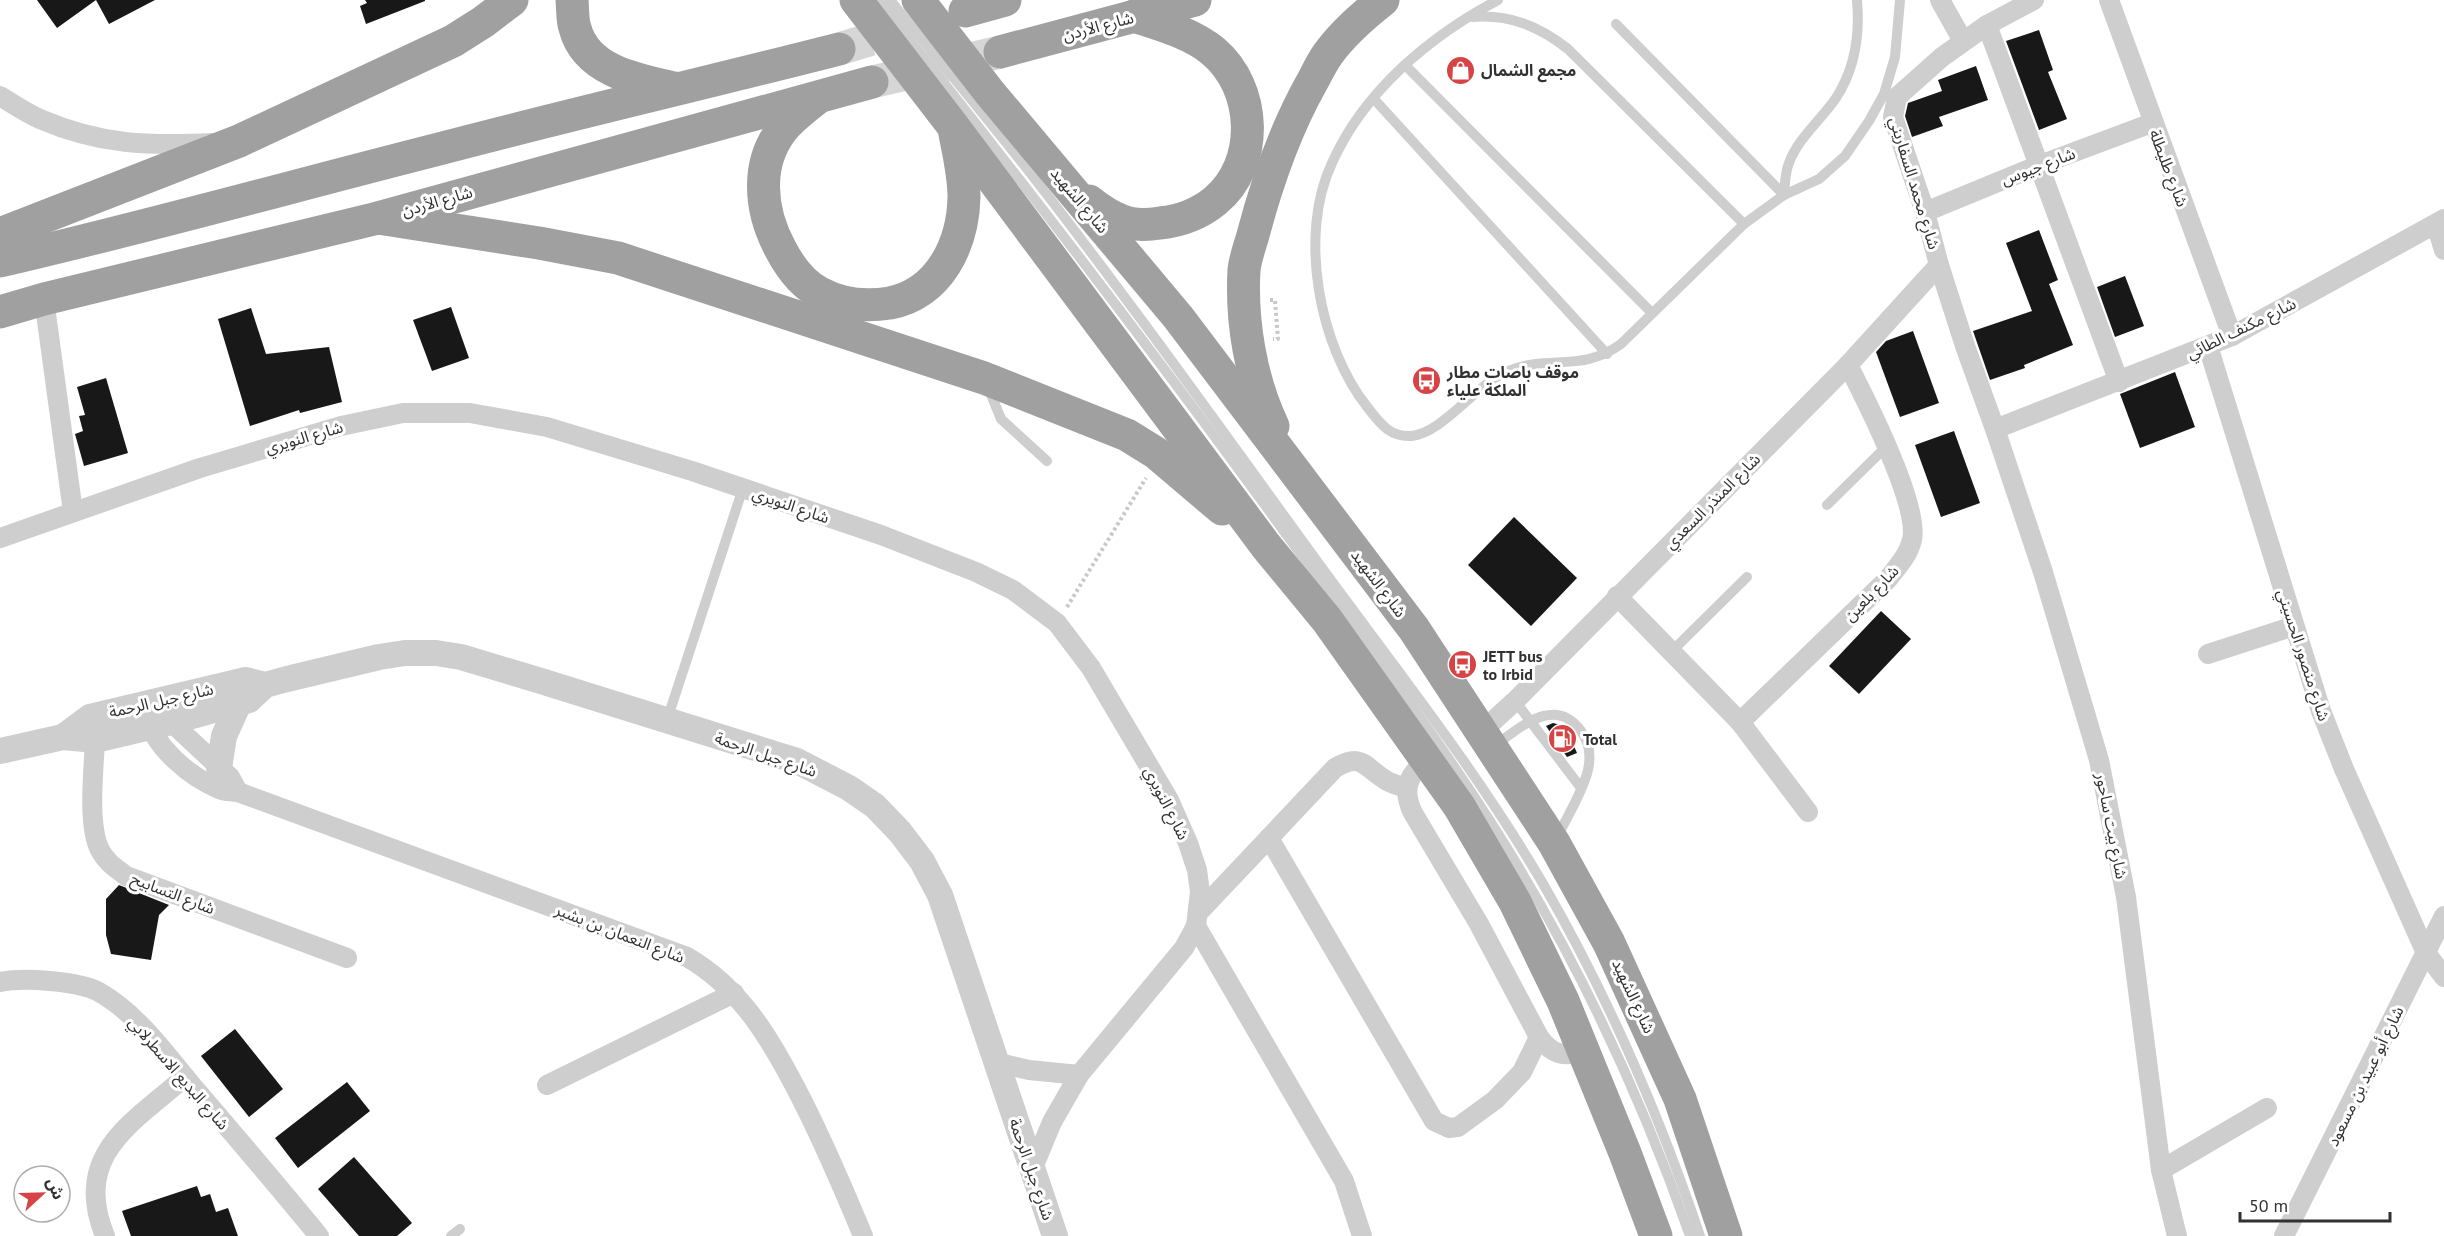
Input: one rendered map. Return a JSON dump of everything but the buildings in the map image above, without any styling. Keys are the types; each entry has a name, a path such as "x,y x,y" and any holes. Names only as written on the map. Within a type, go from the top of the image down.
{"highway":[{"path":"0,234 239,141 453,41 512,0"},
{"path":"572,0 575,29 584,48 600,63 640,81 682,90"},
{"path":"856,0 953,126 1266,546 1328,620 1429,760 1482,844 1515,902 1549,971 1584,1052 1656,1236"},
{"name":"شارع الشهيد","path":"918,0 1178,317 1414,629 1554,843 1610,943 1658,1046 1700,1152 1726,1236"},
{"path":"965,11 1005,0"},
{"name":"شارع الأردن","path":"1000,52 1195,0"},
{"path":"1311,493 1284,449 1265,409 1258,387 1252,364 1246,317 1244,269 1260,207 1278,156 1303,98 1328,54 1383,0"},
{"path":"1043,155 1077,192 1102,211 1121,221 1144,225 1170,222 1194,215 1215,201 1231,183 1248,140 1244,96 1232,72 1215,53 1203,44 1175,30 1134,16"},
{"path":"0,261 839,49"},
{"name":"شارع الأردن","path":"0,312 44,299 378,218 872,82"},
{"path":"821,95 787,124 777,138 765,168 763,200 771,233 786,261 818,292 848,303 874,306 910,297 934,280 950,260 955,246 964,197 962,168 953,126"},
{"path":"378,218 539,243 618,258 984,378 1127,435 1143,444 1266,546"}],"street":[{"path":"1940,0 1963,41"},
{"name":"شارع محمد السفاريني","path":"1995,429 1965,346 1925,212 1893,117 1894,103 1904,90 1963,41 1987,25 2034,0"},
{"name":"شارع طليطلة","path":"2109,0 2152,123 2232,336"},
{"path":"1987,25 2037,166 2119,382"},
{"path":"0,96 39,118 84,135 131,144 239,141"},
{"name":"شارع جيوس","path":"1925,212 2037,166 2152,123"},
{"path":"2440,222 2444,250"},
{"name":"شارع مكنف الطائي","path":"1995,429 2232,336 2440,222"},
{"name":"شارع المنذر السعدي","path":"1486,740 1515,701 1848,365 1939,265"},
{"path":"44,299 74,512"},
{"name":"شارع منصور الحسيني","path":"2208,346 2321,711 2344,769 2426,953 2444,977"},
{"name":"شارع بلعين","path":"1740,722 1888,579 1905,557 1913,538 1912,525 1887,446 1848,365"},
{"name":"شارع النويري","path":"0,538 200,468 341,426 403,413 470,413 546,427 743,488 881,535 976,572 1013,590 1057,623 1091,668 1169,800 1197,870 1200,892 1198,919"},
{"name":"شارع بيت ساحور","path":"1995,429 2043,572 2099,760 2126,897 2161,1170 2177,1236"},
{"path":"1617,596 1740,722 1808,812"},
{"path":"2208,654 2294,626"},
{"name":"شارع جبل الرحمة","path":"158,713 246,680 265,685 379,657 405,653 436,653 461,657 797,761 849,788 875,806 900,832 922,861 940,895 1055,1236"},
{"name":"شارع جبل الرحمة","path":"0,752 158,713 239,703 249,700 265,685"},
{"path":"219,768 224,736 239,703"},
{"path":"158,713 230,777 238,792"},
{"name":"شارع النعمان بن بشير","path":"158,713 164,747 180,764 200,779 221,790 238,792 687,957 718,978 752,1014 785,1067 831,1158 863,1236"},
{"name":"شارع التسابيح","path":"92,728 94,827 99,849 109,864 126,876 346,958"},
{"path":"1032,1170 1052,1122 1079,1075 1184,948 1198,919 1269,838 1335,768 1357,760 1367,764 1385,779 1407,788"},
{"path":"1429,760 1418,766 1410,776 1407,788 1408,801 1413,813 1479,924 1539,1038 1546,1047 1556,1053 1567,1056 1584,1052"},
{"path":"1269,838 1434,1121 1449,1128 1458,1127 1488,1106 1510,1087 1522,1072 1539,1038"},
{"name":"شارع أبو عبيد بن مسعود","path":"2284,1236 2444,916"},
{"path":"1198,919 1344,1181 1362,1236"},
{"name":"شارع البديع الاسطرلابي","path":"0,982 59,981 97,991 118,1005 141,1027 185,1077 319,1236"},
{"path":"547,1085 734,993"},
{"path":"995,1062 1029,1070 1079,1075"},
{"path":"105,1236 97,1216 94,1186 100,1161 115,1138 185,1077"},
{"path":"2161,1170 2267,1108"}],"lane":[{"path":"878,0 1082,259 1268,508 1465,783 1530,887 1590,998 1650,1131 1690,1236"},
{"path":"890,0 1030,173 1174,364 1451,741 1541,881 1606,1004 1664,1135 1700,1236"},
{"path":"1498,0 1466,17 1434,39 1405,65 1374,99 1350,130 1331,163 1320,200 1315,237 1317,277 1325,319 1339,359 1359,397 1385,429 1398,435 1412,436 1426,432 1489,381 1509,371 1541,363 1591,360 1607,354 1621,344 1744,224 1784,195 1809,185 1829,172 1845,156 1884,94 1894,57 1900,0"},
{"path":"1784,195 1789,163 1796,150 1836,98 1847,77 1858,28 1857,0"},
{"path":"1466,17 1488,15 1510,18 1551,35 1568,49 1744,224"},
{"path":"1616,24 1784,195"},
{"path":"1405,65 1652,313"},
{"path":"1374,99 1607,354"},
{"path":"984,378 1001,419 1047,461"},
{"path":"1827,505 1887,446"},
{"path":"667,720 743,488"},
{"path":"1671,652 1747,577"},
{"path":"1515,701 1581,788"},
{"path":"1486,740 1546,715 1560,714 1575,723 1586,737 1590,754 1588,772 1554,843"},
{"path":"451,1236 460,1228"}],"path":[{"path":"1275,300 1278,339"},
{"path":"1057,623 1150,473"}],"tunnel":[{"path":"839,49 908,28"},
{"path":"872,82 1000,52"}],"place":[{"name":"مجمع الشمال","path":"1460,70"},
{"name":"موقف باصات مطار الملكة علياء","path":"1426,381"},
{"name":"JETT bus to Irbid","path":"1462,665"},
{"name":"Total","path":"1562,739"}]}
